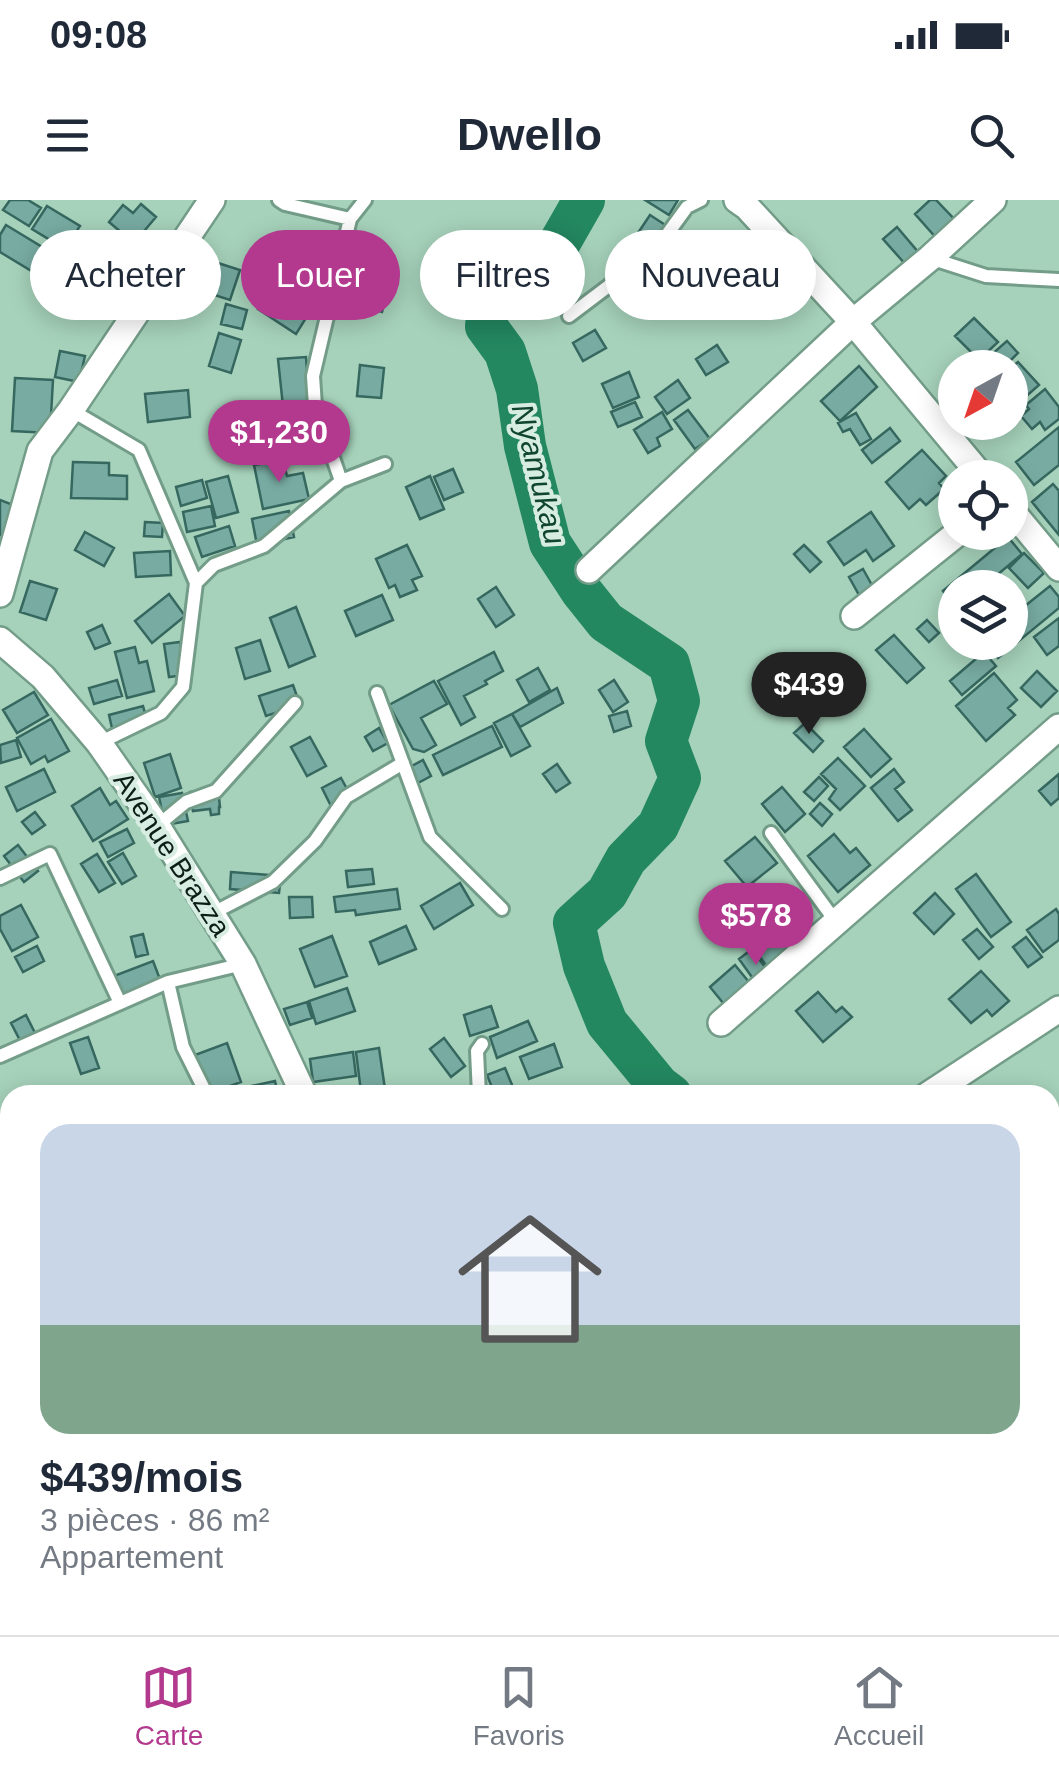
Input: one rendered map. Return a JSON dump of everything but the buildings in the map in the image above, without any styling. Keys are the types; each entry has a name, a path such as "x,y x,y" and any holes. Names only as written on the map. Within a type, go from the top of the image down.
{"street":[{"path":"0,594 40,451 212,200"},
{"path":"737,200 748,207 853,322 968,460"},
{"path":"588,570 853,322 993,200"},
{"path":"1028,531 1059,568"},
{"path":"854,616 938,549"},
{"name":"Avenue Brazza","path":"0,640 43,676 99,743 156,826 243,964 299,1085"},
{"path":"721,1022 1059,727"},
{"path":"949,1085 1059,1009"}],"lane":[{"path":"278,200 350,219"},
{"path":"340,481 315,406 313,376 350,219 364,200"},
{"path":"585,304 655,250 688,207 701,200"},
{"path":"930,258 986,276 1059,280"},
{"path":"71,410 139,450 196,583 183,687 160,712 99,743"},
{"path":"196,583 214,565 264,546 340,481 385,464"},
{"path":"377,693 430,837 502,909"},
{"path":"156,826 186,802 216,791 295,703"},
{"path":"211,914 273,882 315,841 346,797 403,763"},
{"path":"771,833 836,922"},
{"path":"0,878 50,854 120,1003"},
{"path":"0,1056 168,982 243,964"},
{"path":"168,982 184,1047 201,1085"},
{"path":"479,1085 477,1050 482,1044"}],"waterway":[{"name":"Nyamukau","path":"584,200 560,242 523,281 488,308 486,326 505,352 517,389 525,446 550,543 606,622 669,664 679,701 666,741 680,778 658,826 626,859 607,893 574,923 584,966 607,1023 658,1085"}]}
